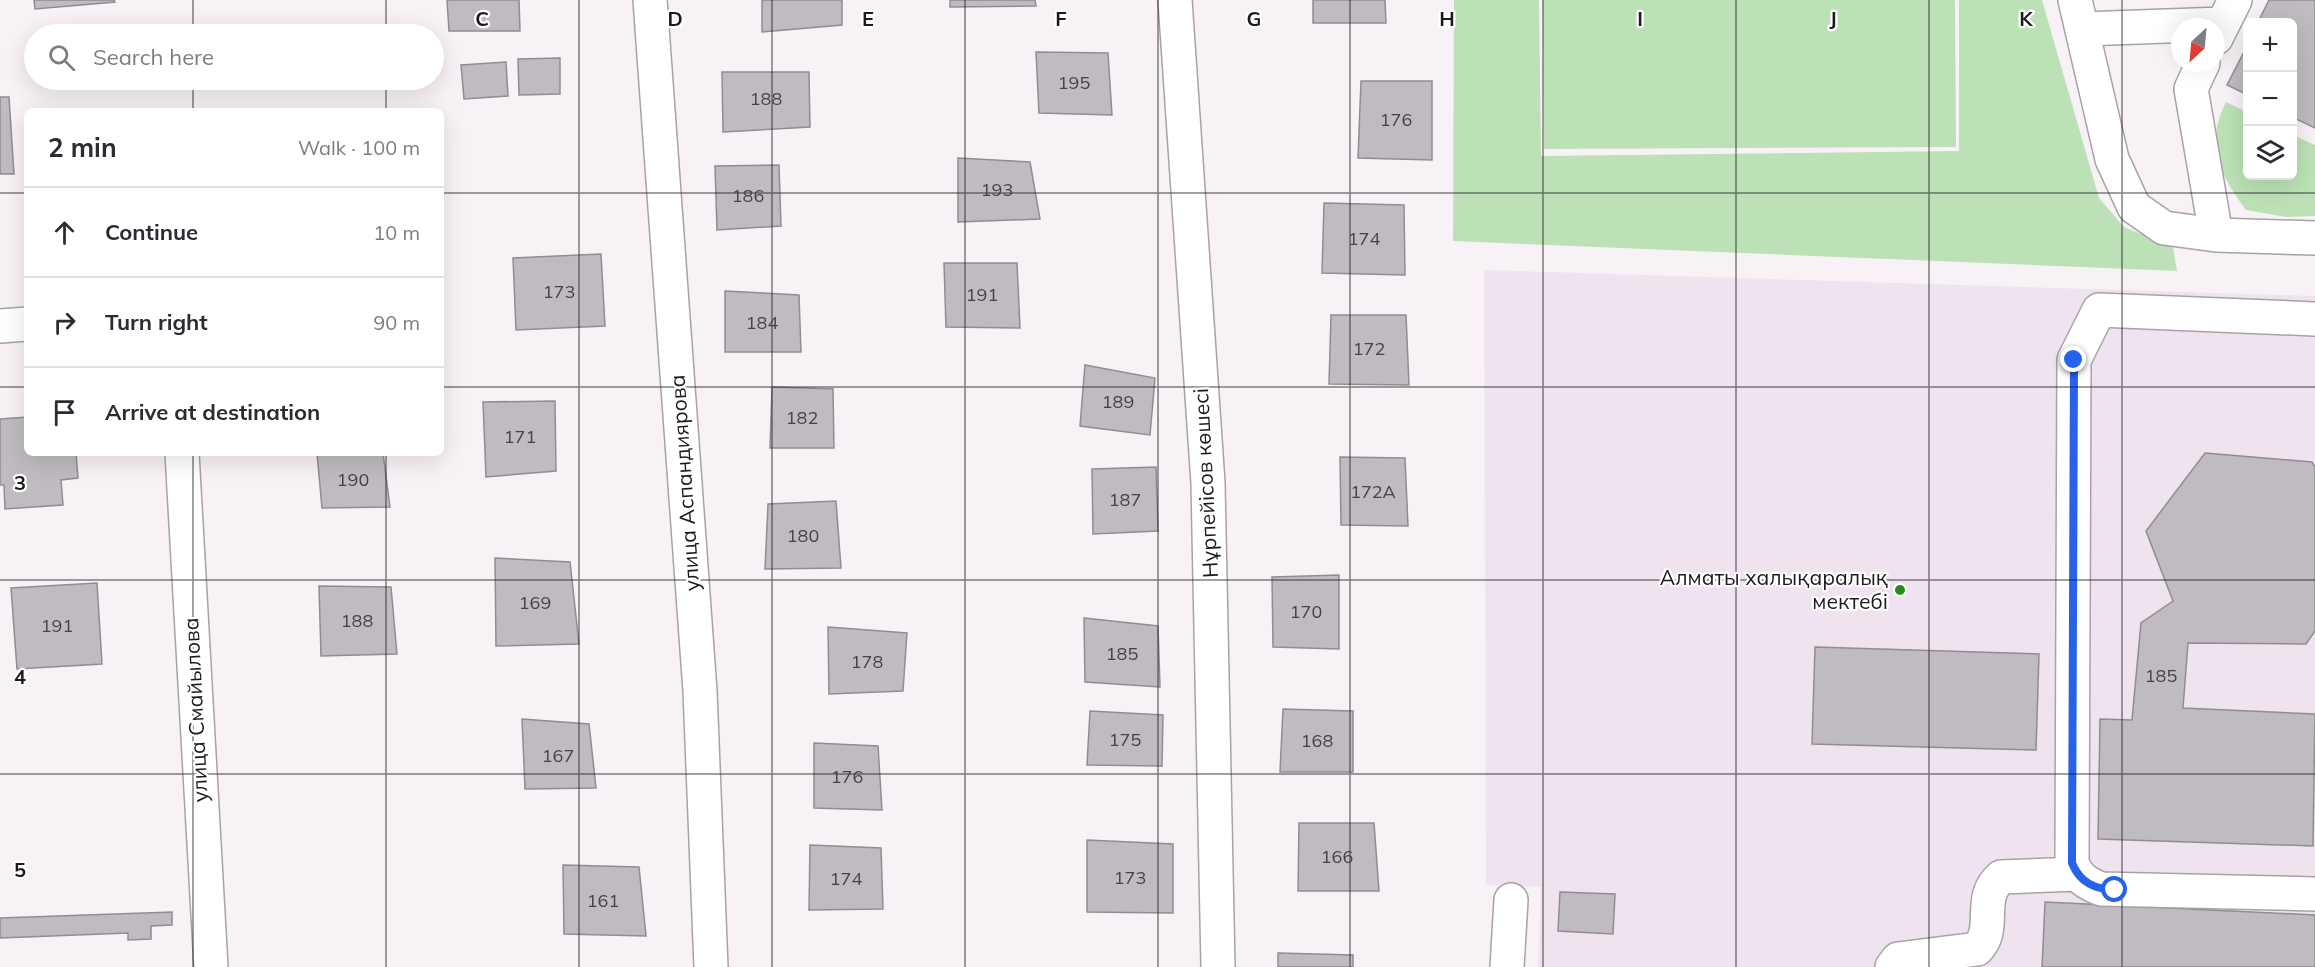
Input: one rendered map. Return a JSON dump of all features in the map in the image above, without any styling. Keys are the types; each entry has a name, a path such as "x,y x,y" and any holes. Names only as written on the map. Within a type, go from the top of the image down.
{"street":[{"name":"улица Аспандиярова","path":"650,0 700,691 711,967"},
{"name":"Нұрпейісов көшесі","path":"1174,0 1208,483 1218,967"},
{"path":"2171,18 2079,15 2112,159 2134,207 2164,228 2216,235 2315,238"},
{"path":"2200,72 2191,89 2216,235"},
{"path":"2315,319 2099,310 2074,360 2072,863 2077,874 2085,882 2100,889 2315,894"},
{"path":"0,326 24,324"},
{"name":"улица Смайылова","path":"182,456 211,967"},
{"path":"1892,967 1898,959 1977,949 1984,942 1988,895 1992,885 2001,878 2077,874"},
{"path":"1507,967 1511,900"}],"shaded area":[{"name":"Алматы халықаралық мектебі","path":"1484,270 2315,296 2315,967 1538,967 1541,887 1486,885"}],"green space":[{"path":"1454,0 1539,0 1541,156 1959,151 1959,0 2042,0 2099,198 2124,227 2173,247 2177,271 1453,241"},
{"path":"1543,0 1955,0 1956,147 1544,149"},
{"path":"2226,102 2243,110 2243,180 2297,180 2297,137 2315,145 2315,216 2286,217 2246,210 2229,184 2218,159 2216,132"}],"building":[{"path":"34,0 114,0 115,2 35,9"},
{"path":"447,0 519,0 520,31 449,31"},
{"path":"762,0 842,0 842,25 762,32"},
{"path":"950,0 1035,0 1036,6 950,7"},
{"path":"1313,0 1385,0 1386,23 1313,23"},
{"path":"2269,0 2315,0 2315,128 2297,119 2297,18 2260,18"},
{"path":"1036,52 1108,53 1112,115 1039,113"},
{"path":"2243,54 2243,93 2227,85"},
{"path":"560,58 560,94 519,95 518,59"},
{"path":"506,62 508,96 464,99 461,65"},
{"path":"722,72 809,72 810,127 723,132"},
{"path":"1361,81 1432,81 1432,160 1358,158"},
{"path":"0,97 9,97 14,174 0,174"},
{"path":"958,158 1030,162 1040,219 958,222"},
{"path":"779,165 781,226 717,230 715,166"},
{"path":"1324,203 1404,205 1405,275 1322,273"},
{"path":"601,254 605,326 516,330 513,258"},
{"path":"944,263 1017,263 1020,328 946,327"},
{"path":"725,291 799,295 801,352 725,352"},
{"path":"1331,315 1406,315 1409,385 1329,384"},
{"path":"1085,365 1155,378 1150,435 1080,426"},
{"path":"772,387 833,389 834,448 770,448"},
{"path":"555,401 556,471 486,477 483,402"},
{"path":"24,417 24,456 76,456 78,478 61,480 63,505 5,509 4,485 0,485 0,419"},
{"path":"2205,453 2312,462 2315,467 2315,631 2306,644 2188,643 2183,708 2315,714 2313,846 2098,839 2100,719 2132,720 2141,623 2173,601 2146,531"},
{"path":"317,456 383,456 390,507 322,508"},
{"path":"1340,457 1405,458 1408,526 1341,525"},
{"path":"1156,467 1158,531 1093,534 1092,469"},
{"path":"836,501 841,568 765,569 768,504"},
{"path":"495,558 570,562 579,644 496,646"},
{"path":"1339,575 1339,649 1273,647 1272,577"},
{"path":"97,583 102,664 17,669 11,588"},
{"path":"319,586 391,587 397,654 321,656"},
{"path":"1084,618 1158,626 1160,687 1085,682"},
{"path":"828,627 907,633 903,691 829,694"},
{"path":"1815,647 2039,654 2036,750 1812,744"},
{"path":"1283,709 1353,711 1353,772 1280,772"},
{"path":"1090,711 1163,715 1162,766 1087,765"},
{"path":"522,719 589,724 596,788 525,789"},
{"path":"814,743 878,746 882,810 814,808"},
{"path":"1299,823 1374,823 1379,891 1298,891"},
{"path":"1087,840 1173,844 1173,913 1087,912"},
{"path":"810,845 881,848 883,909 809,910"},
{"path":"563,865 639,867 646,936 564,934"},
{"path":"1560,892 1615,894 1613,934 1558,931"},
{"path":"2045,902 2315,915 2315,967 2042,967"},
{"path":"172,912 172,925 151,926 151,939 128,940 128,933 0,938 0,918"},
{"path":"1278,953 1353,955 1353,967 1278,967"}],"place":[{"name":"Алматы халықаралық мектебі","path":"1900,590"}],"route":[{"path":"2074,360 2072,863 2077,874 2085,882 2100,889 2115,890"}]}
